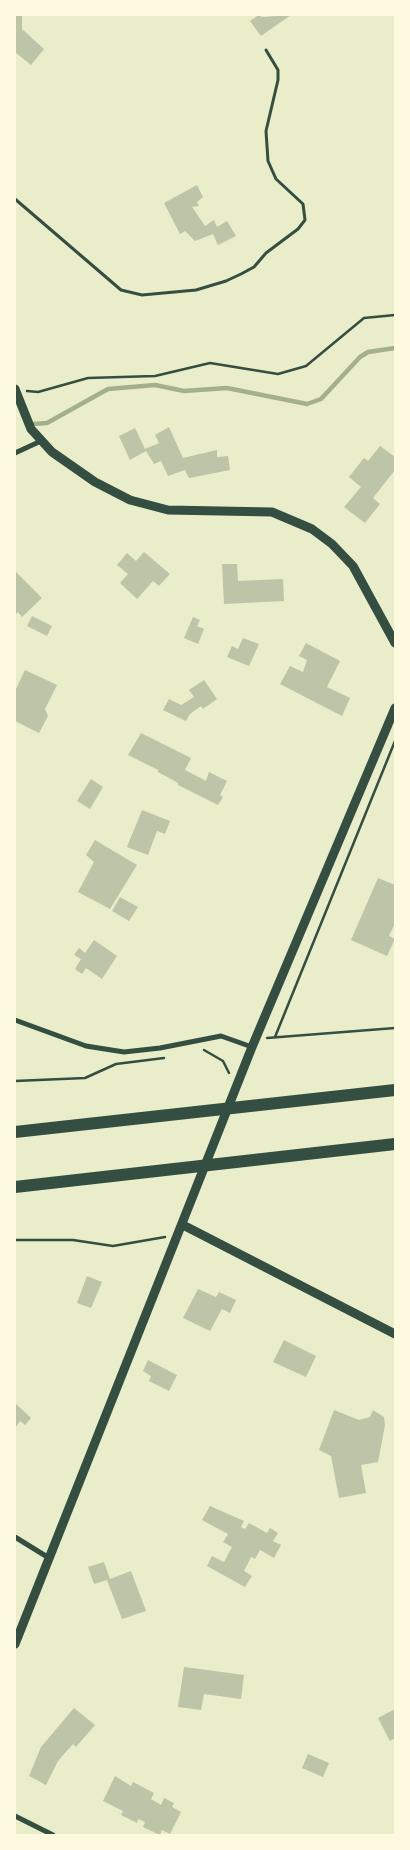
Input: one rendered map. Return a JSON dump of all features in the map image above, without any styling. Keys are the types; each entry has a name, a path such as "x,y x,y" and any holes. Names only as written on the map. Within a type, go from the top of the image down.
{"highway":[{"path":"15,1132 395,1090"},
{"path":"15,1187 395,1144"}],"street":[{"path":"15,389 24,416 52,452 96,482 130,500 168,510 272,512 312,529 332,544 353,566 395,643"},
{"path":"15,453 42,441"},
{"path":"15,1644 254,1043 395,708"},
{"path":"15,1020 86,1046 124,1052 160,1048 221,1036 254,1043"},
{"path":"183,1225 395,1334"},
{"path":"15,1537 49,1558"},
{"path":"15,1816 53,1835"}],"lane":[{"path":"15,199 121,290 142,295 196,290 226,281 254,267 266,253 298,229 305,220 303,204 276,179 268,161 266,132 278,80 278,70 266,50"}],"path":[{"path":"15,389 38,392 88,378 155,376 210,363 278,374 306,366 364,318 395,315"},
{"path":"275,1037 395,741"},
{"path":"254,1043 275,1037 395,1028"},
{"path":"199,1050 205,1050 223,1061 229,1070 230,1079"},
{"path":"15,1081 84,1078 116,1064 168,1057"},
{"path":"15,1240 73,1240 113,1246 179,1235"}],"building":[{"path":"15,15 22,15 22,29 44,49 31,65 15,52"},
{"path":"259,15 262,17 291,15 261,36 250,21"},
{"path":"197,185 203,197 197,202 199,206 192,207 205,226 214,220 217,227 227,221 236,236 218,245 213,234 195,241 185,231 180,234 164,203"},
{"path":"169,427 183,458 217,450 217,457 228,456 230,470 189,478 185,470 168,476 161,461 154,464 146,451 130,460 119,436 135,428 145,449 159,443 155,435"},
{"path":"380,446 395,457 395,470 373,498 380,504 365,523 344,507 361,487 349,477 364,458 368,461"},
{"path":"144,552 170,574 159,586 153,581 137,599 120,583 128,574 117,565 127,553 136,561"},
{"path":"222,564 237,564 238,581 283,579 284,601 224,604"},
{"path":"15,571 42,598 22,617 18,612 15,615"},
{"path":"32,616 52,626 47,636 27,626"},
{"path":"193,617 200,620 197,626 204,629 198,644 184,638"},
{"path":"243,638 259,644 249,666 227,657 232,646 238,649"},
{"path":"306,643 340,661 327,687 350,698 342,716 280,684 290,666 303,672 307,660 299,656"},
{"path":"25,670 57,685 45,709 48,716 39,733 15,721 15,691"},
{"path":"204,680 217,699 203,709 201,706 190,714 186,721 163,710 169,699 181,705 194,697 189,690"},
{"path":"141,733 191,758 185,770 206,781 209,772 227,781 220,795 223,797 218,805 178,785 178,783 158,772 158,770 128,755"},
{"path":"91,779 103,787 90,809 77,801"},
{"path":"142,810 170,821 165,834 157,831 148,855 127,847"},
{"path":"95,840 137,865 110,909 78,892 94,862 86,855"},
{"path":"378,878 395,885 395,923 389,936 395,939 387,956 351,940"},
{"path":"120,897 138,907 129,921 112,911"},
{"path":"94,940 117,956 102,979 86,968 82,974 75,969 81,959 74,955 79,948 85,953"},
{"path":"87,1276 102,1282 91,1308 77,1303"},
{"path":"198,1289 216,1297 219,1292 236,1300 230,1313 222,1309 210,1331 183,1318"},
{"path":"284,1340 316,1356 306,1377 273,1362"},
{"path":"148,1360 177,1375 169,1391 149,1381 151,1376 143,1371"},
{"path":"15,1403 31,1418 25,1425 20,1421 15,1428"},
{"path":"334,1410 359,1420 370,1417 373,1410 384,1417 385,1425 378,1462 361,1465 366,1493 339,1498 331,1456 319,1450"},
{"path":"210,1506 244,1521 241,1527 245,1529 249,1523 267,1533 270,1528 278,1533 273,1541 281,1545 274,1558 260,1550 255,1559 251,1557 244,1571 252,1576 245,1587 207,1566 212,1556 224,1562 232,1547 223,1542 228,1534 202,1520"},
{"path":"104,1562 110,1579 131,1571 146,1611 122,1619 107,1580 94,1584 88,1567"},
{"path":"184,1667 244,1675 241,1699 204,1694 201,1710 178,1707"},
{"path":"74,1708 95,1725 76,1747 73,1744 58,1761 46,1785 29,1776 41,1747"},
{"path":"395,1709 395,1738 390,1741 378,1718"},
{"path":"308,1754 329,1763 323,1777 302,1768"},
{"path":"115,1776 131,1786 133,1782 154,1793 151,1799 161,1805 164,1798 174,1803 172,1807 181,1812 170,1834 162,1830 160,1835 143,1827 145,1822 138,1819 137,1823 121,1815 123,1811 103,1801"}],"waterway":[{"path":"33,424 47,423 108,389 155,385 184,391 227,388 307,404 321,399 360,357 368,352 395,348"}]}
